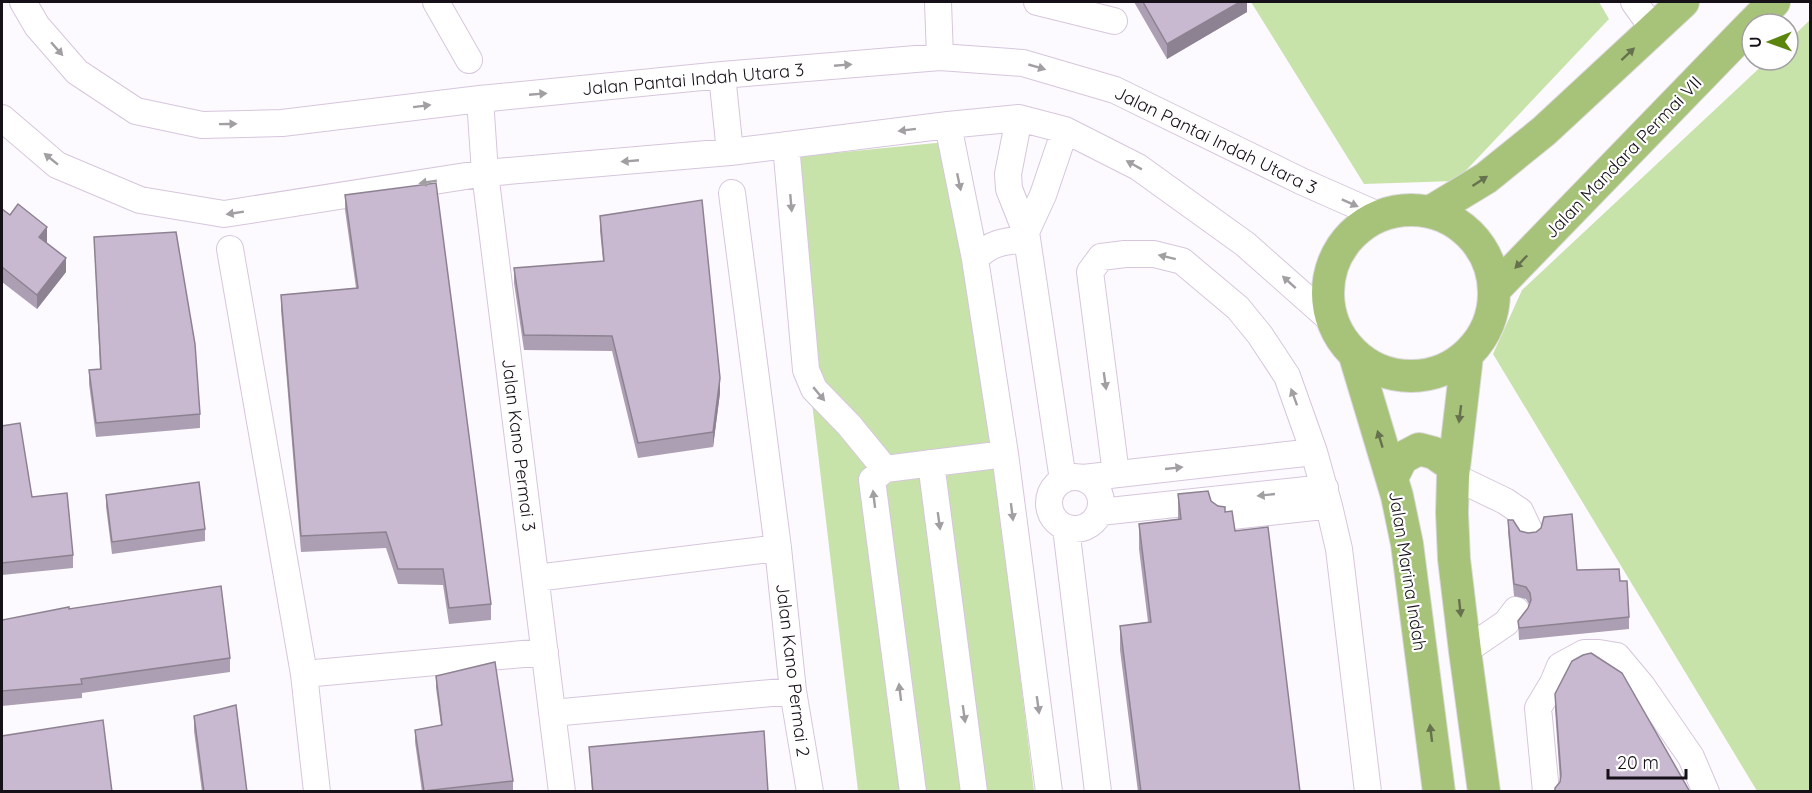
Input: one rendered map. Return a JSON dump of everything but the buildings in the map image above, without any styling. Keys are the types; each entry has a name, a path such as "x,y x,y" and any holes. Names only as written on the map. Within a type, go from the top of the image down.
{"main road":[{"path":"1430,212 1486,178 1544,131 1683,2"},
{"name":"Jalan Mandara Permai VII","path":"1494,290 1740,36"},
{"path":"1405,210 1430,212 1455,222 1475,240 1488,263 1494,290 1492,314 1482,337 1467,356 1441,372 1411,377 1381,372 1355,356 1342,340 1332,321 1328,290 1335,259 1353,233 1380,216 1405,210"},
{"name":"Jalan Marina Indah","path":"1355,356 1392,478 1407,544 1439,792"},
{"path":"1467,356 1453,472 1452,513 1454,559 1484,792"},
{"path":"1392,478 1402,458 1419,449 1434,453 1453,472"}],"street":[{"name":"Jalan Pantai Indah Utara 3","path":"23,2 37,26 77,72 136,111 202,125 282,123 480,99 722,75 940,57 1023,63 1115,90 1301,181 1380,216"},
{"path":"436,2 469,60"},
{"path":"938,2 940,57"},
{"path":"1037,2 1114,21"},
{"path":"1634,2 1654,30"},
{"path":"722,75 730,152"},
{"name":"Jalan Kano Permai 3","path":"480,99 485,173 562,792"},
{"path":"2,118 57,165 140,200 224,214 485,173 730,152 1019,118 1065,130 1138,167 1245,244 1332,321"},
{"path":"1019,118 1009,167 1009,189 1027,236 1073,479"},
{"path":"948,125 975,259 1005,454 1049,792"},
{"path":"1027,236 1065,130"},
{"path":"786,145 806,370 814,389 849,425 885,469"},
{"name":"Jalan Kano Permai 2","path":"732,193 778,548 793,691 810,792"},
{"path":"975,259 983,250 997,242 1027,236"},
{"path":"230,249 304,674 317,792"},
{"path":"1116,474 1090,272 1101,257 1154,254 1182,261 1238,308 1260,335 1287,376 1327,497 1338,549 1366,789"},
{"path":"1314,453 1073,479 1055,486 1050,495 1049,505 1058,523 1084,523 1327,497"},
{"path":"913,792 872,480 885,469 1005,454"},
{"path":"931,463 974,792"},
{"path":"1453,472 1520,511 1529,530"},
{"path":"1073,479 1092,483 1101,502 1084,523 1098,792"},
{"path":"1223,517 1327,497"},
{"path":"1084,523 1113,529 1178,521"},
{"path":"536,578 778,548"},
{"path":"1465,651 1506,623 1516,610"},
{"path":"304,674 545,652"},
{"path":"1546,792 1538,708 1560,666 1584,653 1617,656 1642,686 1690,757 1706,792"},
{"path":"552,713 793,691"}],"green space":[{"path":"1251,2 1599,2 1609,19 1456,181 1364,184"},
{"path":"1810,20 1810,791 1757,791 1493,354 1522,290 1755,72 1800,72 1800,30"},
{"path":"956,141 1034,791 858,791 783,158"}]}
